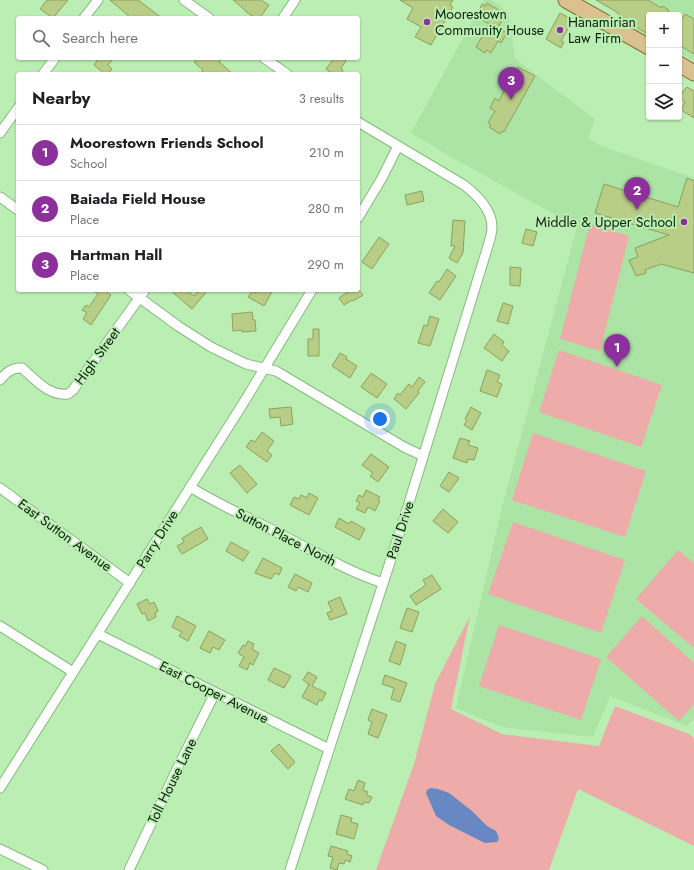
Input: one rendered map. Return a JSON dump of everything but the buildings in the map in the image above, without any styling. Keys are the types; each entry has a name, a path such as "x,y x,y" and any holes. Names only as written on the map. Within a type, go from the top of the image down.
{"main road":[{"path":"566,0 646,45"},
{"path":"682,66 694,73"}],"street":[{"path":"86,16 98,0"},
{"path":"184,0 206,16"},
{"path":"284,16 295,0"},
{"path":"44,72 53,60"},
{"path":"267,60 284,72"},
{"path":"0,133 16,111"},
{"path":"360,123 398,146 382,178 360,215"},
{"name":"Paul Drive","path":"290,870 383,583 486,256 491,233 492,225 488,213 481,200 474,192 398,146"},
{"path":"0,197 16,209"},
{"name":"Parry Drive","path":"0,788 265,368 311,292"},
{"path":"142,294 178,326 211,347 246,364 276,371 404,447 423,456"},
{"name":"High Street","path":"0,380 15,368 22,368 51,393 68,394 73,390 142,294"},
{"name":"Sutton Place North","path":"190,487 326,558 369,579 383,583"},
{"name":"East Sutton Avenue","path":"0,488 130,583"},
{"path":"0,626 73,672"},
{"name":"East Cooper Avenue","path":"98,634 329,749"},
{"name":"Toll House Lane","path":"130,870 215,693"},
{"path":"0,849 43,870"}],"shaded area":[{"path":"484,0 491,0 508,12 515,59 595,119 588,138 601,146 694,178 694,718 687,726 610,696 593,737 502,727 456,708 502,507 577,227 411,133"},
{"path":"596,0 694,0 694,61 682,54 682,12 646,12 646,16 626,21 619,17 620,15"},
{"path":"590,224 629,236 600,351 560,339"},
{"path":"559,350 662,385 641,447 539,412"},
{"path":"533,433 646,471 625,537 512,500"},
{"path":"513,522 625,560 601,633 488,594"},
{"path":"678,550 694,563 694,648 636,599"},
{"path":"470,616 451,709 502,734 599,746 615,706 689,734 694,738 694,846 578,789 549,870 376,870 414,764 435,684"},
{"path":"642,616 694,663 694,704 679,721 606,657"},
{"path":"499,625 601,659 581,720 479,686"}],"water":[{"path":"431,788 449,793 472,811 487,826 496,831 499,838 497,842 485,843 449,825 436,816 426,793 427,790"}],"place":[{"name":"Moorestown Community House","path":"427,22"},
{"name":"Hanamirian Law Firm","path":"560,30"},
{"name":"Hartman Hall","path":"511,100"},
{"name":"Baiada Field House","path":"637,210"},
{"name":"Middle & Upper School","path":"684,222"},
{"name":"Moorestown Friends School","path":"617,367"}]}
